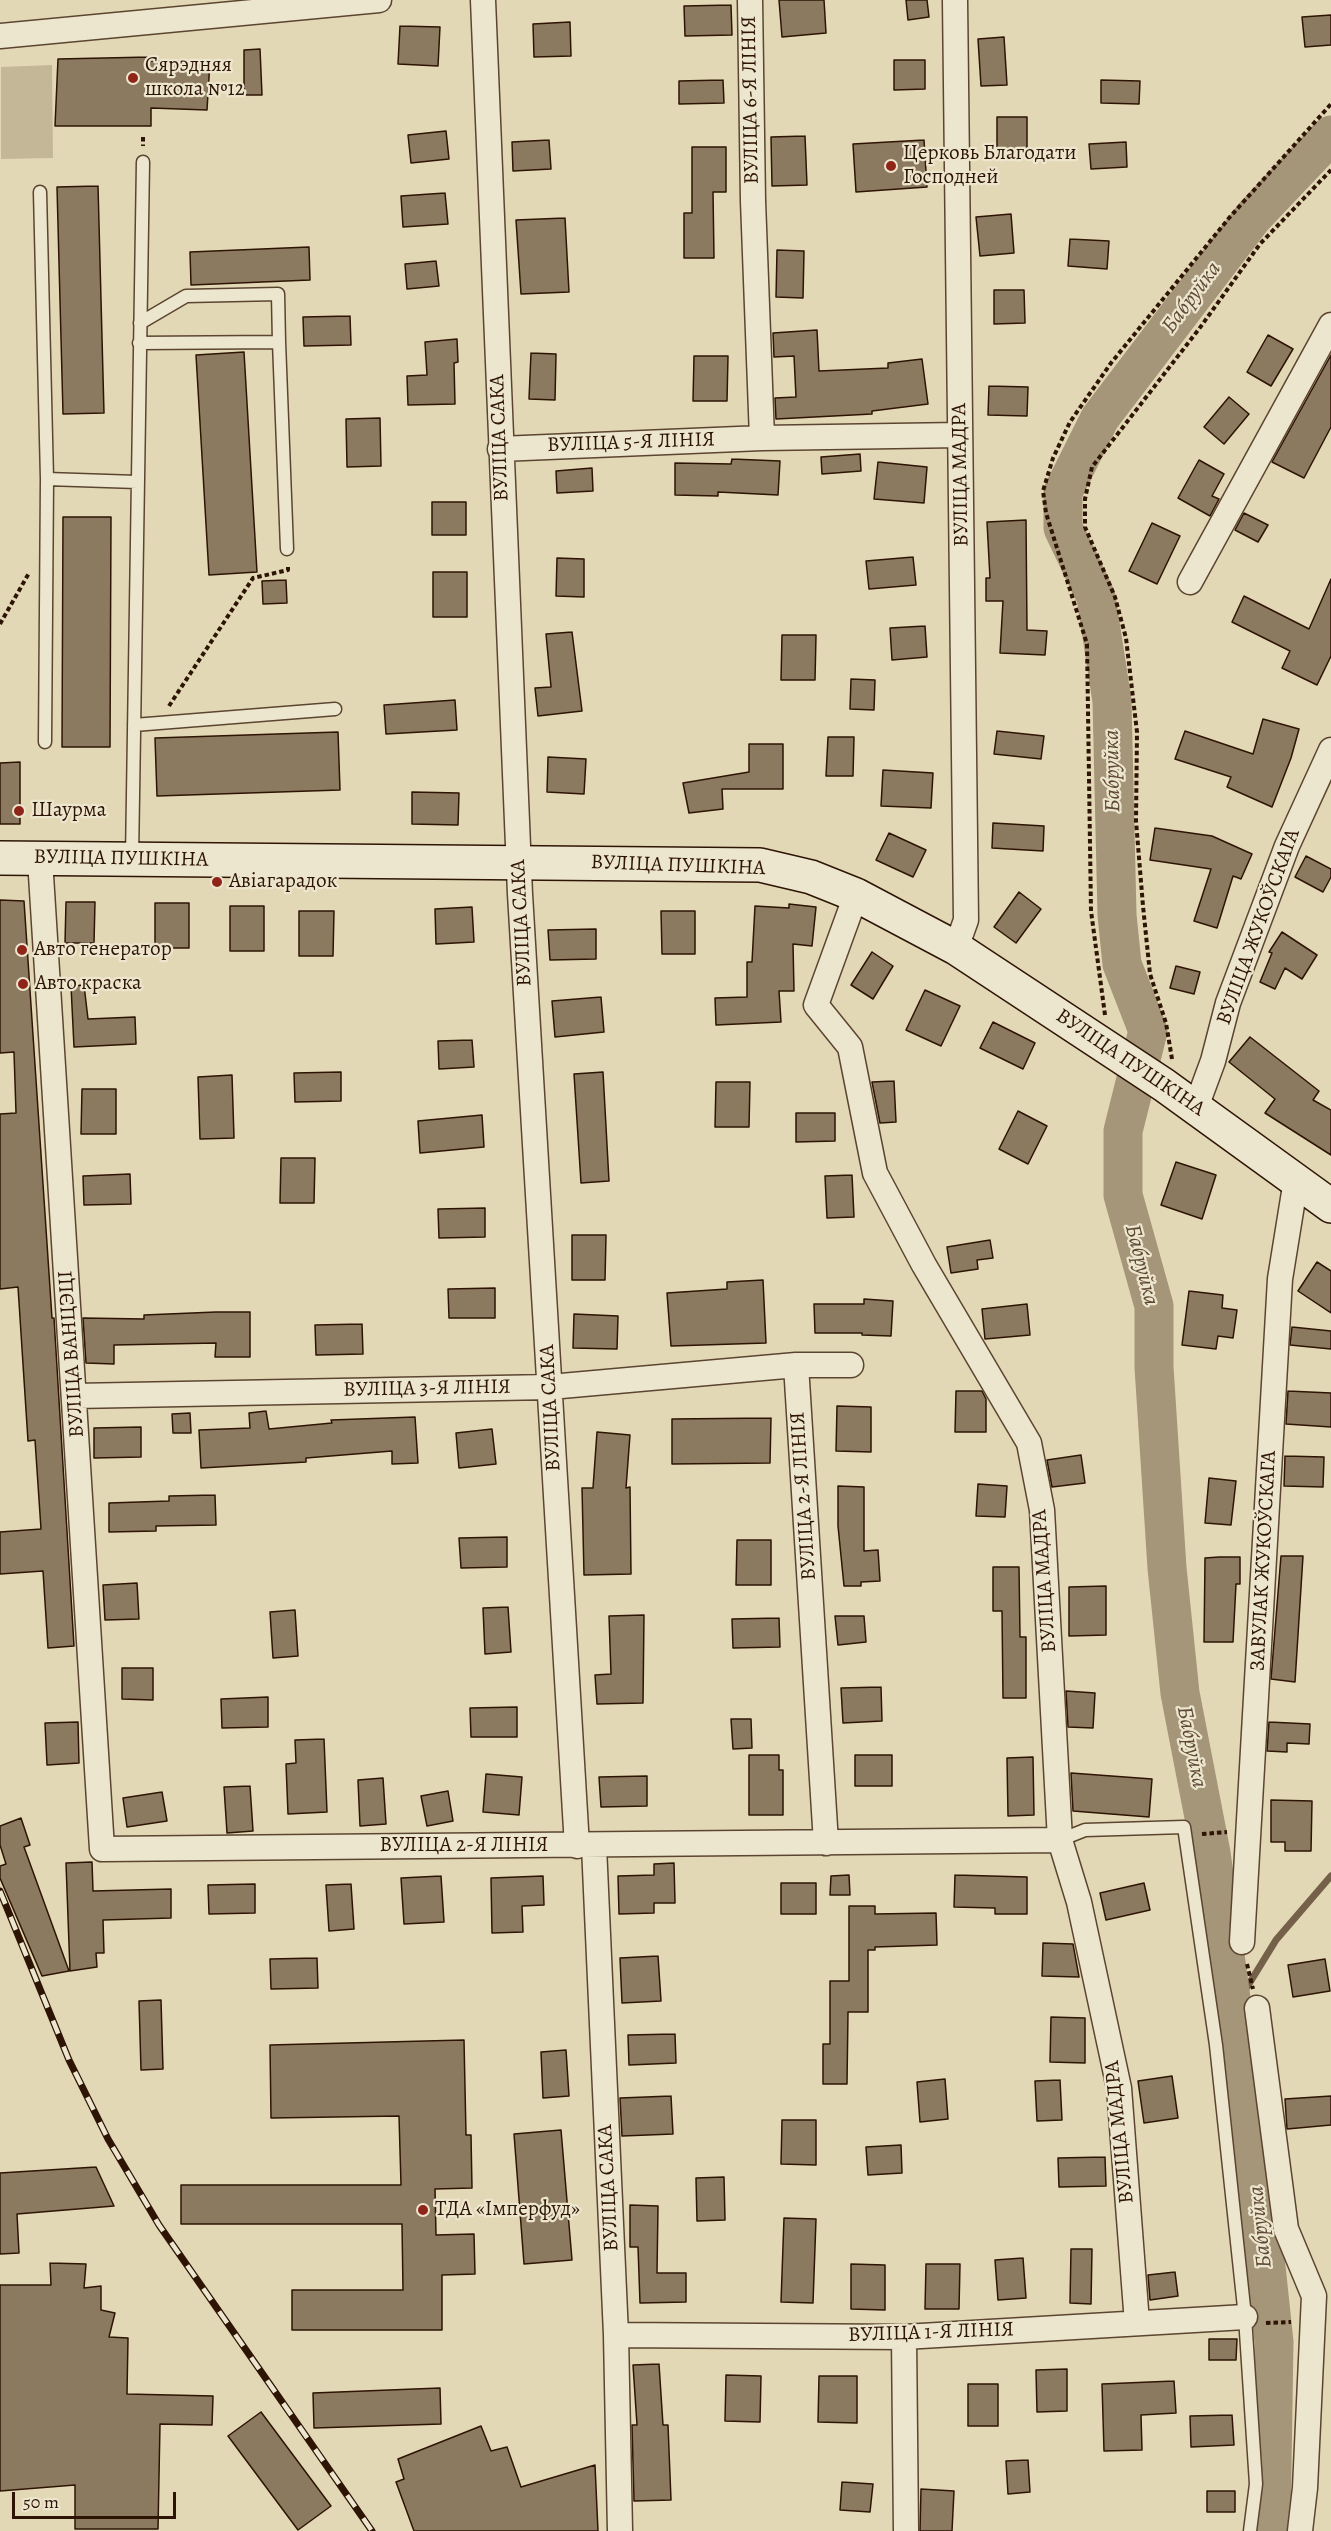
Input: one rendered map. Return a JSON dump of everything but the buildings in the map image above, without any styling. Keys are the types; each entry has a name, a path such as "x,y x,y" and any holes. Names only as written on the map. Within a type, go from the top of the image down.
{"main road":[{"name":"ВУЛІЦА ПУШКІНА","path":"0,858 760,866 811,878 856,896 956,948 1100,1029 1169,1076 1196,1107 1331,1206"}],"street":[{"path":"0,36 380,0"},
{"name":"ВУЛІЦА САКА","path":"483,0 519,864 550,1387 585,1846 616,2335 620,2531"},
{"name":"ВУЛІЦА 6-Я ЛІНІЯ","path":"750,0 753,201 762,438"},
{"name":"ВУЛІЦА МАДРА","path":"955,0 966,920 956,948"},
{"path":"1190,582 1331,325"},
{"name":"ВУЛІЦА 5-Я ЛІНІЯ","path":"500,449 762,438 960,435"},
{"name":"ВУЛІЦА ЖУКОЎСКАГА","path":"1196,1107 1210,1070 1228,1003 1287,846 1331,750"},
{"name":"ВУЛІЦА ВАНЦЭЦІ","path":"40,859 102,1849"},
{"name":"ВУЛІЦА МАДРА","path":"856,896 816,1005 850,1047 874,1173 924,1265 1029,1443 1042,1510 1060,1840 1079,1902 1119,2088 1137,2323"},
{"name":"ЗАВУЛАК ЖУКОЎСКАГА","path":"1245,1953 1280,1279 1296,1180"},
{"name":"ВУЛІЦА 3-Я ЛІНІЯ","path":"75,1396 550,1387 796,1365 851,1365"},
{"name":"ВУЛІЦА 2-Я ЛІНІЯ","path":"796,1365 826,1843"},
{"name":"ВУЛІЦА 2-Я ЛІНІЯ","path":"102,1849 1060,1840"},
{"path":"1256,2002 1286,2229 1323,2297 1300,2531"},
{"name":"ВУЛІЦА 1-Я ЛІНІЯ","path":"616,2335 904,2337 1137,2323 1251,2320"},
{"path":"904,2337 906,2531"}],"lane":[{"path":"132,860 143,162"},
{"path":"40,192 47,479 45,742"},
{"path":"140,323 186,296 278,294 287,549"},
{"path":"139,344 279,342"},
{"path":"47,479 137,482"},
{"path":"134,725 335,708"},
{"path":"1060,1840 1085,1830 1184,1827 1216,2044 1251,2320 1256,2484 1250,2531"}],"path":[{"path":"1100,1029 1091,910 1090,702 1087,644 1046,513 1042,491 1053,458 1070,422 1111,363 1229,218 1331,104"},
{"path":"1169,1076 1166,1023 1150,974 1143,906 1136,821 1137,732 1126,638 1115,597 1085,527 1085,499 1092,467 1198,329 1260,243 1331,170"},
{"path":"0,624 47,540"},
{"path":"158,723 253,578 288,570 287,549"},
{"path":"1200,1834 1237,1832"},
{"path":"1245,1953 1256,2002"},
{"path":"1251,2320 1292,2322"}],"shaded area":[{"path":"52,65 53,158 1,159 1,67"}],"waterway":[{"name":"Бабруйка","path":"1271,2531 1274,2342 1260,2210 1211,1853 1180,1693 1167,1568 1154,1367 1154,1306 1123,1195 1123,1131 1148,1031 1122,964 1117,915 1112,701 1096,597 1063,528 1063,492 1100,418 1253,217 1331,135"},
{"path":"1233,2010 1276,1940 1331,1876"}],"railway":[{"path":"0,1891 69,2060 108,2139 159,2225 372,2531"}],"place":[{"name":"Сярэдняя школа №12","path":"133,78"},
{"name":"Церковь Благодати Господней","path":"891,166"},
{"name":"Шаурма","path":"19,811"},
{"name":"Авіагарадок","path":"217,882"},
{"name":"Авто генератор","path":"22,950"},
{"name":"Авто краска","path":"23,984"},
{"name":"ТДА «Імперфуд»","path":"423,2210"}]}
